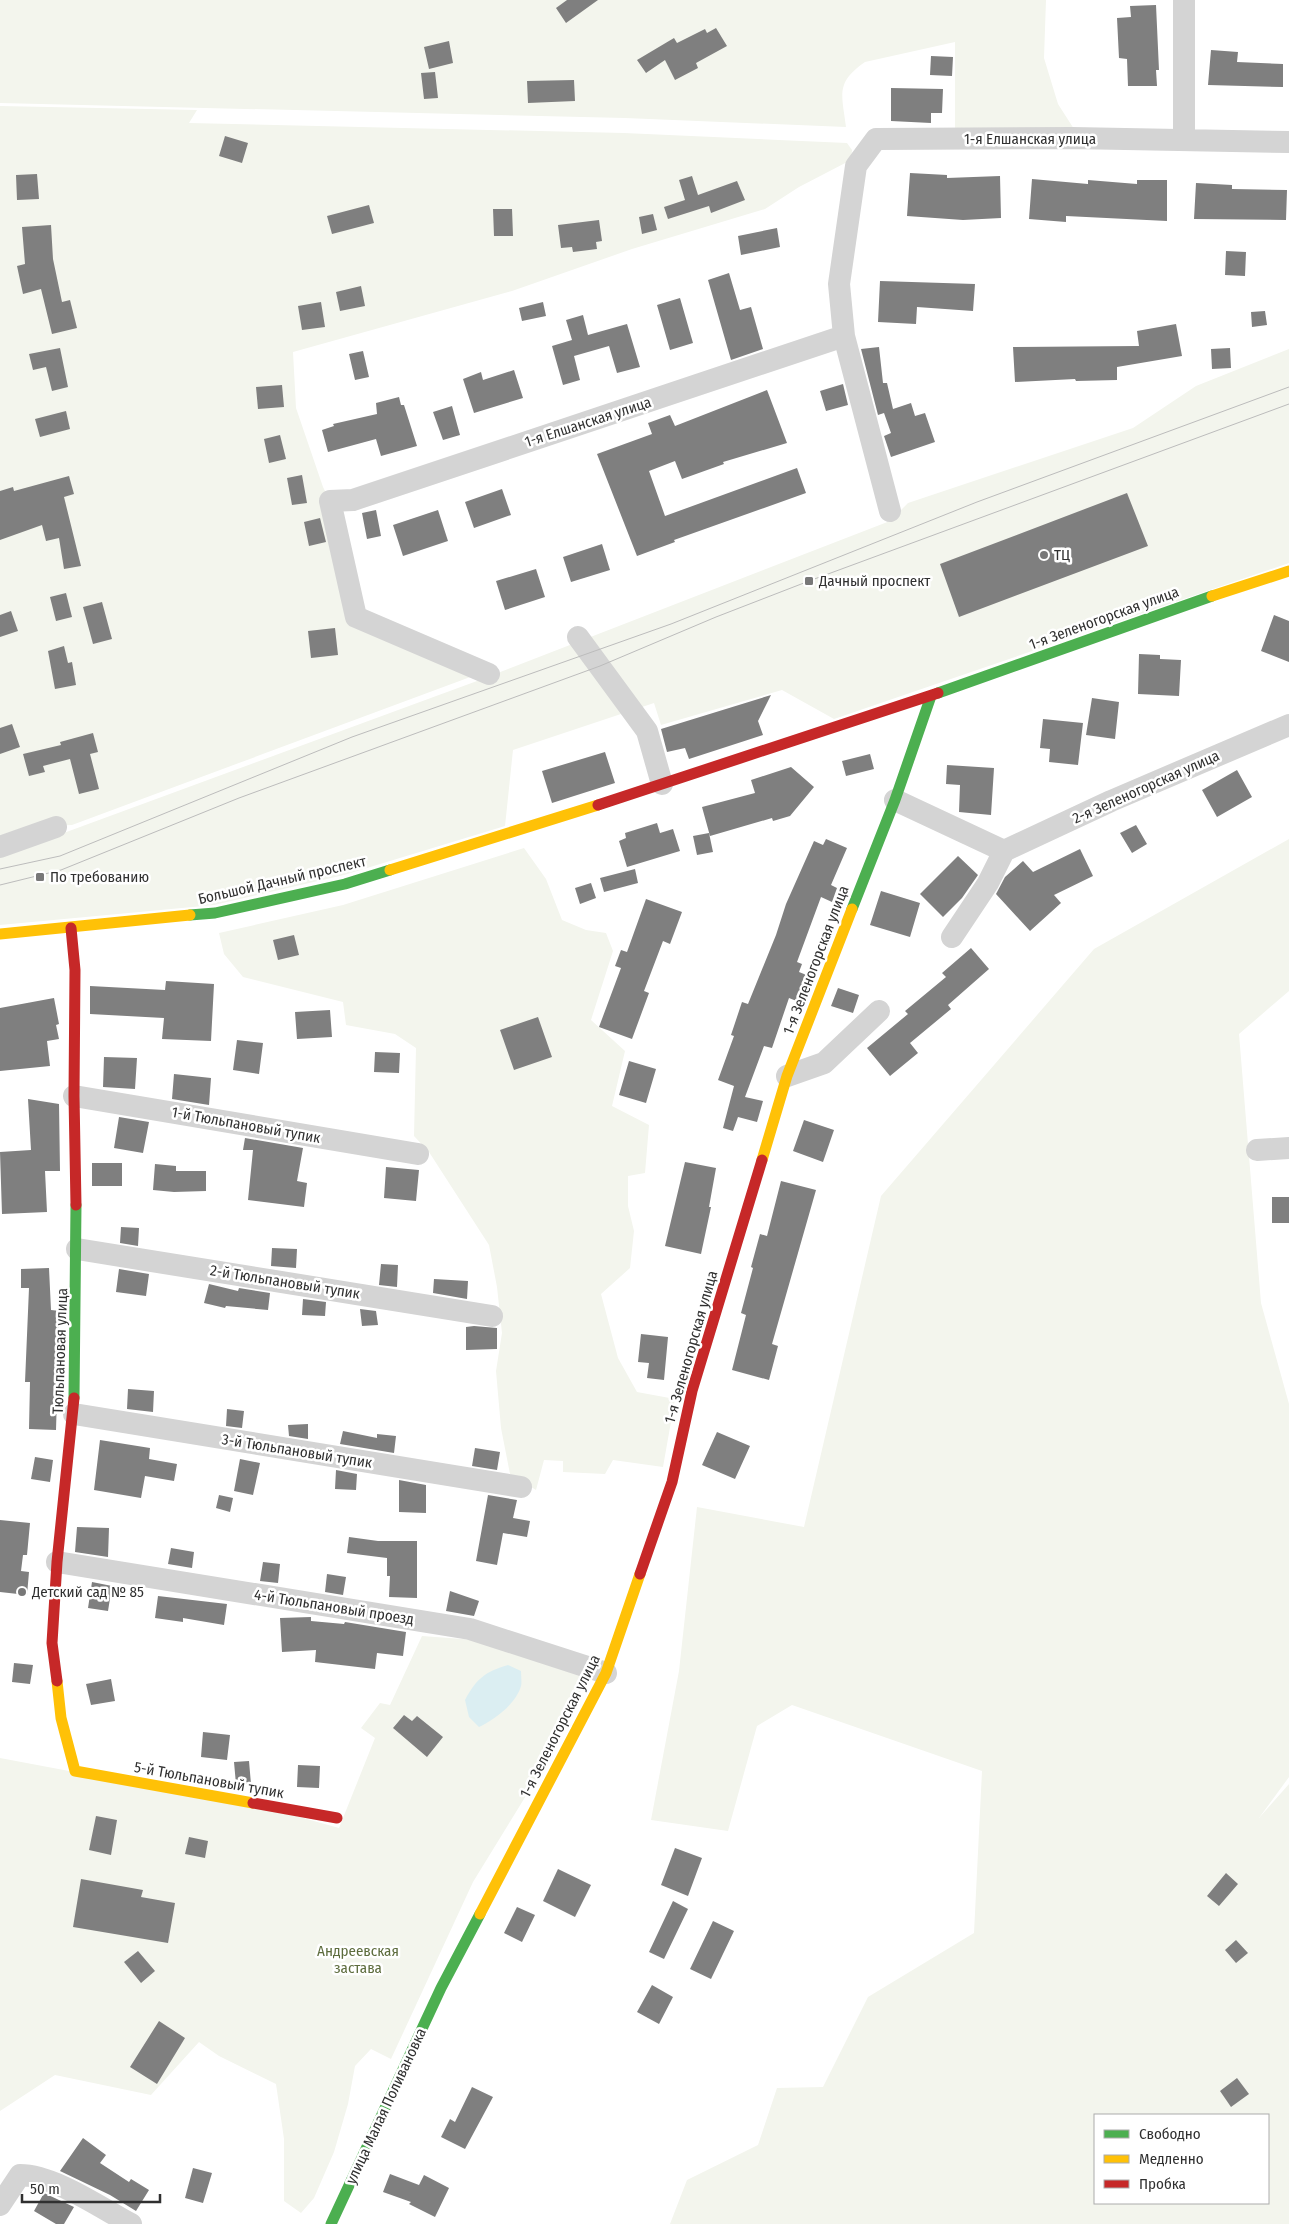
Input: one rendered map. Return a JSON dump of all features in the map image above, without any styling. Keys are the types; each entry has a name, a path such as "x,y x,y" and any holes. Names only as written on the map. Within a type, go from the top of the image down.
{"street":[{"path":"1184,0 1184,140"},
{"name":"1-я Елшанская улица","path":"489,674 356,617 330,501 353,500 844,336 839,284 856,166 876,139 1289,142"},
{"path":"844,336 890,511"},
{"name":"1-я Зеленогорская улица","path":"506,835 931,696 1211,596 1289,571"},
{"path":"578,637 647,731 662,784"},
{"name":"1-я Зеленогорская улица","path":"441,1988 606,1673 672,1482 692,1391 787,1076 895,800 931,696"},
{"name":"2-я Зеленогорская улица","path":"1004,852 1111,801 1289,725"},
{"path":"895,800 1004,852 988,883 952,937"},
{"path":"0,847 56,827"},
{"name":"Большой Дачный проспект","path":"0,934 215,913 345,884 506,835"},
{"name":"Тюльпановая улица","path":"71,928 75,970 74,1096 77,1249 74,1414 57,1562 52,1643 61,1718 75,1771"},
{"path":"787,1076 824,1063 879,1011"},
{"name":"1-й Тюльпановый тупик","path":"74,1096 418,1154"},
{"path":"1257,1150 1289,1148"},
{"name":"2-й Тюльпановый тупик","path":"77,1249 492,1316"},
{"name":"3-й Тюльпановый тупик","path":"74,1414 521,1487"},
{"name":"4-й Тюльпановый проезд","path":"57,1562 470,1629 606,1673"},
{"name":"5-й Тюльпановый тупик","path":"75,1771 337,1818"},
{"name":"улица Малая Поливановка","path":"331,2224 441,1988"},
{"path":"0,2206 20,2175 30,2175 51,2181 131,2224"}],"green space":[{"path":"0,0 1046,0 1044,58 1058,104 1074,129 955,128 955,42 865,62 855,69 845,83 843,90 842,97 846,127 625,118 0,103"},
{"path":"0,106 197,110 189,123 624,133 847,143 852,150 851,160 799,187 765,209 632,249 512,291 293,352 296,408 323,487 330,501 356,617 473,676 72,825 48,826 0,842"},
{"path":"1289,349 1289,563 834,719 782,690 661,725 654,703 513,750 505,826 344,875 214,905 0,925 0,850 42,841 477,681 890,521 908,503 1133,428 1196,386"},
{"path":"1289,839 1289,991 1239,1034 1261,1303 1289,1404 1289,1777 1259,1818 1289,1784 1289,2224 670,2224 687,2180 758,2145 777,2088 823,2087 868,1997 974,1933 982,1771 792,1705 757,1726 728,1831 651,1820 679,1671 697,1507 804,1527 881,1196 1094,949"},
{"path":"524,848 546,879 562,920 586,930 606,933 613,951 591,1020 625,1051 612,1106 649,1125 645,1173 628,1176 628,1206 634,1231 630,1268 601,1294 618,1358 637,1392 675,1399 663,1467 613,1460 605,1474 563,1472 563,1461 544,1460 536,1490 510,1474 501,1428 496,1371 502,1333 497,1287 489,1245 429,1152 414,1136 416,1048 395,1034 346,1025 343,1002 243,977 224,954 219,933 343,905"},
{"name":"Андреевская застава","path":"422,1636 476,1640 580,1675 585,1681 554,1750 473,1882 391,2059 371,2049 355,2066 348,2104 334,2152 314,2198 301,2213 284,2201 284,2139 276,2084 219,2056 199,2042 151,2095 55,2075 0,2111 0,1758 271,1809 339,1828 375,1738 361,1728 380,1703 390,1705"}],"shaded area":[{"path":"508,1665 521,1671 521,1684 518,1693 504,1711 479,1727 469,1717 465,1700 482,1677 493,1670"}],"building":[{"path":"567,0 598,0 566,23 556,8"},
{"path":"1156,5 1159,70 1156,70 1157,86 1128,86 1127,59 1119,58 1117,18 1131,17 1130,6"},
{"path":"716,28 727,46 696,63 698,68 675,80 665,60 646,73 637,60 674,38 677,43 705,29 707,33"},
{"path":"449,41 453,63 429,69 424,47"},
{"path":"1211,50 1238,52 1237,62 1283,64 1283,87 1208,85"},
{"path":"931,56 953,57 952,76 930,75"},
{"path":"435,72 438,98 424,99 421,73"},
{"path":"574,80 575,101 528,103 527,81"},
{"path":"891,88 943,89 942,113 931,113 931,123 891,121"},
{"path":"225,136 248,143 242,163 219,156"},
{"path":"910,173 947,175 947,178 1000,176 1001,218 963,220 907,216"},
{"path":"37,174 39,199 17,200 16,175"},
{"path":"692,176 698,195 737,181 745,200 711,213 709,206 668,219 664,207 685,200 679,180"},
{"path":"1032,179 1088,184 1088,180 1137,184 1137,180 1167,180 1167,221 1066,216 1066,222 1029,219"},
{"path":"1196,183 1232,185 1232,189 1287,190 1286,220 1194,219"},
{"path":"369,205 374,223 332,234 327,216"},
{"path":"493,209 512,209 513,236 494,236"},
{"path":"653,214 657,230 642,234 639,217"},
{"path":"599,220 602,241 596,242 597,249 573,252 572,247 561,248 558,225"},
{"path":"51,225 53,259 62,302 70,300 77,328 52,334 41,289 23,294 17,266 25,264 22,227"},
{"path":"777,228 780,247 741,255 738,236"},
{"path":"1226,251 1246,252 1245,276 1225,275"},
{"path":"729,273 740,310 751,307 763,349 731,360 708,280"},
{"path":"880,281 975,284 973,311 917,307 916,324 878,322"},
{"path":"361,286 365,306 340,311 336,292"},
{"path":"680,298 693,343 670,350 657,305"},
{"path":"321,302 325,327 302,330 298,306"},
{"path":"543,302 546,316 522,321 519,308"},
{"path":"1265,311 1267,325 1252,327 1251,312"},
{"path":"583,315 588,335 627,324 640,367 617,373 609,346 574,356 580,380 563,385 552,346 572,340 566,320"},
{"path":"1176,324 1182,356 1117,367 1117,380 1076,381 1075,379 1015,382 1013,347 1139,346 1137,331"},
{"path":"879,347 883,383 887,383 893,409 911,403 915,416 925,413 935,442 891,457 884,436 891,433 884,413 878,415 861,349"},
{"path":"60,348 68,387 52,391 46,367 33,370 29,354"},
{"path":"1230,348 1231,368 1212,369 1211,349"},
{"path":"363,351 369,377 355,380 349,354"},
{"path":"514,370 523,398 474,413 463,379 481,372 483,380"},
{"path":"843,384 848,405 826,411 820,391"},
{"path":"282,385 284,407 258,409 256,387"},
{"path":"767,390 787,443 723,462 724,464 682,479 675,461 649,471 665,516 797,468 806,493 674,540 675,542 637,556 597,454 652,434 648,423 670,415 675,426"},
{"path":"399,397 401,405 404,405 417,446 381,456 376,439 328,452 322,430 334,426 333,424 377,414 376,403"},
{"path":"452,406 460,435 443,440 433,412"},
{"path":"66,411 70,429 40,437 35,419"},
{"path":"280,435 286,459 269,463 264,439"},
{"path":"302,475 307,503 292,505 287,478"},
{"path":"69,476 74,494 64,497 81,566 64,569 59,538 46,541 42,525 0,540 0,491 13,487 14,491"},
{"path":"502,489 511,515 474,528 465,502"},
{"name":"ТЦ","path":"1127,493 1148,546 959,617 940,564"},
{"path":"376,510 381,536 367,539 362,513"},
{"path":"438,510 448,541 403,556 393,525"},
{"path":"320,518 326,542 309,546 304,522"},
{"path":"602,544 610,570 571,582 563,557"},
{"path":"536,569 545,597 505,610 496,581"},
{"path":"66,593 72,617 56,621 50,597"},
{"path":"102,602 112,639 93,644 83,607"},
{"path":"11,611 18,631 0,637 0,615"},
{"path":"1274,615 1289,621 1289,662 1261,651"},
{"path":"335,628 338,655 311,658 308,631"},
{"path":"64,646 68,663 72,662 76,685 55,689 48,651"},
{"path":"1139,654 1160,655 1160,659 1181,660 1179,696 1138,694"},
{"path":"771,695 758,721 763,735 689,759 685,748 667,752 661,729"},
{"path":"1092,698 1119,702 1115,739 1086,735"},
{"path":"1043,719 1083,723 1078,765 1049,762 1050,749 1040,748"},
{"path":"12,724 20,747 0,754 0,728"},
{"path":"93,733 98,752 90,754 99,789 79,794 70,759 43,766 45,772 29,776 23,754 61,745 60,742"},
{"path":"605,752 615,783 552,803 542,771"},
{"path":"870,754 874,769 846,776 842,761"},
{"path":"947,765 994,768 991,815 959,812 960,785 946,784"},
{"path":"791,767 814,787 790,816 773,821 772,818 710,836 702,807 755,793 751,780"},
{"path":"1237,770 1252,797 1217,817 1202,790"},
{"path":"657,823 660,833 673,829 680,851 627,867 619,841 626,838 625,833"},
{"path":"1136,825 1147,844 1132,853 1120,833"},
{"path":"709,833 713,852 697,855 693,836"},
{"path":"826,839 847,848 831,885 837,888 832,902 821,897 797,962 802,964 799,972 809,976 799,1002 789,998 772,1048 764,1046 745,1097 763,1101 757,1122 738,1117 733,1131 723,1128 734,1086 718,1080 734,1036 731,1035 742,1002 748,1004 776,935 786,904 814,841 823,845"},
{"path":"1080,849 1093,876 1054,895 1061,903 1030,931 996,894 1005,877 1023,861 1033,872"},
{"path":"958,856 978,875 962,898 943,917 920,894"},
{"path":"635,869 638,883 604,892 600,878"},
{"path":"591,883 596,898 580,904 575,888"},
{"path":"881,891 920,903 910,937 870,925"},
{"path":"646,899 682,912 670,944 663,941 644,991 649,993 632,1039 599,1027 621,968 615,966 621,950 627,952"},
{"path":"294,935 299,955 278,960 273,940"},
{"path":"971,948 989,969 948,1005 951,1009 910,1043 918,1053 890,1076 867,1048 908,1014 905,1011 946,977 942,973"},
{"path":"166,981 214,984 211,1041 162,1039 164,1018 90,1014 90,986 165,990"},
{"path":"838,988 859,995 853,1013 831,1006"},
{"path":"54,998 59,1024 56,1025 59,1039 47,1041 50,1066 0,1071 0,1008"},
{"path":"330,1010 332,1037 297,1039 295,1012"},
{"path":"538,1017 552,1057 514,1070 500,1030"},
{"path":"237,1040 263,1043 259,1074 233,1070"},
{"path":"375,1052 400,1053 399,1073 374,1072"},
{"path":"104,1057 137,1058 135,1089 103,1087"},
{"path":"629,1061 656,1069 646,1103 619,1095"},
{"path":"174,1074 211,1078 209,1105 172,1099"},
{"path":"28,1099 59,1104 60,1171 45,1171 47,1212 2,1214 0,1152 31,1150"},
{"path":"119,1117 149,1122 143,1153 114,1148"},
{"path":"804,1120 834,1130 823,1162 793,1151"},
{"path":"245,1138 303,1148 297,1181 307,1183 304,1207 248,1200 253,1150 243,1150"},
{"path":"685,1162 716,1168 709,1207 711,1207 701,1254 665,1246"},
{"path":"92,1163 122,1163 122,1186 92,1186"},
{"path":"155,1164 176,1166 176,1171 206,1171 206,1191 174,1192 153,1190"},
{"path":"386,1167 419,1170 416,1201 384,1198"},
{"path":"781,1181 816,1190 772,1344 778,1346 769,1380 732,1370 746,1315 741,1313 753,1268 751,1267 760,1234 767,1236"},
{"path":"1272,1197 1289,1197 1289,1223 1272,1223"},
{"path":"121,1227 139,1228 138,1246 120,1243"},
{"path":"272,1248 297,1249 296,1268 271,1266"},
{"path":"381,1264 398,1265 397,1287 379,1285"},
{"path":"49,1268 51,1310 60,1311 55,1396 57,1396 56,1430 29,1429 30,1382 25,1382 29,1288 21,1288 21,1269"},
{"path":"119,1269 149,1274 146,1296 116,1292"},
{"path":"434,1279 468,1281 467,1299 433,1293"},
{"path":"209,1284 238,1291 239,1288 270,1293 268,1310 226,1306 225,1308 204,1303"},
{"path":"303,1299 326,1302 325,1316 302,1315"},
{"path":"360,1309 376,1311 378,1325 362,1326"},
{"path":"466,1327 497,1328 497,1349 466,1350"},
{"path":"641,1334 668,1337 664,1380 647,1378 649,1363 638,1362"},
{"path":"128,1389 154,1391 153,1412 127,1409"},
{"path":"227,1409 244,1411 242,1428 226,1426"},
{"path":"308,1424 308,1439 289,1436 288,1425"},
{"path":"343,1431 377,1438 377,1434 396,1436 394,1453 340,1444"},
{"path":"717,1432 750,1446 735,1479 702,1465"},
{"path":"100,1440 150,1448 149,1459 177,1464 174,1481 145,1476 141,1498 94,1490"},
{"path":"475,1448 500,1452 497,1470 472,1466"},
{"path":"35,1457 53,1460 50,1482 31,1479"},
{"path":"240,1459 260,1463 253,1495 234,1491"},
{"path":"336,1470 357,1474 356,1490 335,1489"},
{"path":"399,1480 426,1485 426,1513 399,1512"},
{"path":"219,1495 233,1498 230,1512 216,1508"},
{"path":"488,1495 517,1500 513,1518 530,1521 527,1537 503,1533 497,1565 476,1561"},
{"path":"0,1520 30,1523 27,1555 23,1555 21,1571 29,1572 27,1595 0,1592"},
{"path":"77,1527 109,1528 108,1557 75,1552"},
{"path":"349,1537 378,1541 417,1541 417,1598 389,1597 390,1576 387,1576 387,1558 347,1553"},
{"path":"171,1548 194,1552 192,1568 168,1564"},
{"path":"263,1562 280,1564 278,1583 260,1581"},
{"path":"327,1574 346,1577 343,1595 325,1592"},
{"path":"92,1582 112,1586 108,1611 88,1608"},
{"path":"450,1591 479,1601 474,1616 446,1611"},
{"path":"158,1596 227,1604 224,1625 183,1618 183,1622 155,1618"},
{"path":"311,1617 311,1621 344,1624 345,1622 406,1632 403,1656 377,1653 375,1669 315,1662 316,1650 282,1652 280,1618"},
{"path":"14,1663 33,1665 30,1684 12,1682"},
{"path":"111,1679 115,1701 91,1705 86,1684"},
{"path":"404,1715 412,1721 417,1716 443,1737 427,1757 393,1728"},
{"path":"203,1732 230,1735 227,1760 201,1757"},
{"path":"249,1761 251,1784 236,1784 234,1762"},
{"path":"298,1765 320,1766 319,1788 297,1787"},
{"path":"96,1816 117,1820 111,1855 89,1850"},
{"path":"189,1837 208,1841 205,1858 185,1854"},
{"path":"675,1848 702,1858 688,1896 661,1885"},
{"path":"558,1869 591,1885 575,1917 543,1901"},
{"path":"1226,1873 1238,1884 1219,1906 1207,1896"},
{"path":"81,1879 143,1890 141,1897 175,1903 168,1943 73,1927"},
{"path":"673,1901 688,1909 664,1959 649,1952"},
{"path":"517,1907 535,1915 522,1942 504,1933"},
{"path":"713,1921 734,1931 711,1979 690,1969"},
{"path":"1236,1940 1248,1953 1236,1963 1225,1950"},
{"path":"138,1951 155,1971 141,1983 124,1962"},
{"path":"652,1985 673,1997 659,2024 637,2012"},
{"path":"159,2021 185,2038 157,2084 130,2067"},
{"path":"1237,2078 1249,2094 1231,2107 1220,2091"},
{"path":"472,2087 493,2097 465,2149 441,2137 450,2119 455,2122"},
{"path":"83,2138 106,2155 100,2163 129,2182 131,2179 149,2190 136,2211 110,2195 60,2171"},
{"path":"193,2168 212,2173 203,2203 185,2198"},
{"path":"390,2174 419,2185 424,2175 449,2188 435,2217 409,2204 411,2202 383,2192"},
{"path":"44,2193 74,2207 64,2224 56,2224 34,2211"}],"tram line":[{"path":"0,869 60,856 352,737 671,624 977,502 1289,387"},
{"path":"0,885 61,870 239,798 600,666 716,617 809,581 1289,404"}],"traffic: fast":[{"path":"938,693 1212,596"},
{"path":"852,909 895,800 931,696"},
{"path":"190,915 215,913 345,884 390,870"},
{"path":"74,1398 76,1205"},
{"path":"331,2224 441,1988 480,1914"}],"traffic: slow":[{"path":"1212,596 1289,571"},
{"path":"390,870 598,805"},
{"path":"762,1160 787,1076 852,909"},
{"path":"0,934 190,915"},
{"path":"480,1914 606,1673 640,1574"},
{"path":"57,1681 61,1718 75,1771 253,1803"}],"traffic: jam":[{"path":"598,805 938,693"},
{"path":"71,928 75,970 74,1096 76,1205"},
{"path":"640,1574 672,1482 692,1391 762,1160"},
{"path":"57,1681 52,1643 57,1562 74,1398"},
{"path":"253,1803 337,1818"}],"place":[{"name":"ТЦ","path":"1044,555"},
{"name":"Дачный проспект","path":"809,581"},
{"name":"По требованию","path":"40,877"},
{"name":"Детский сад № 85","path":"22,1592"}]}
